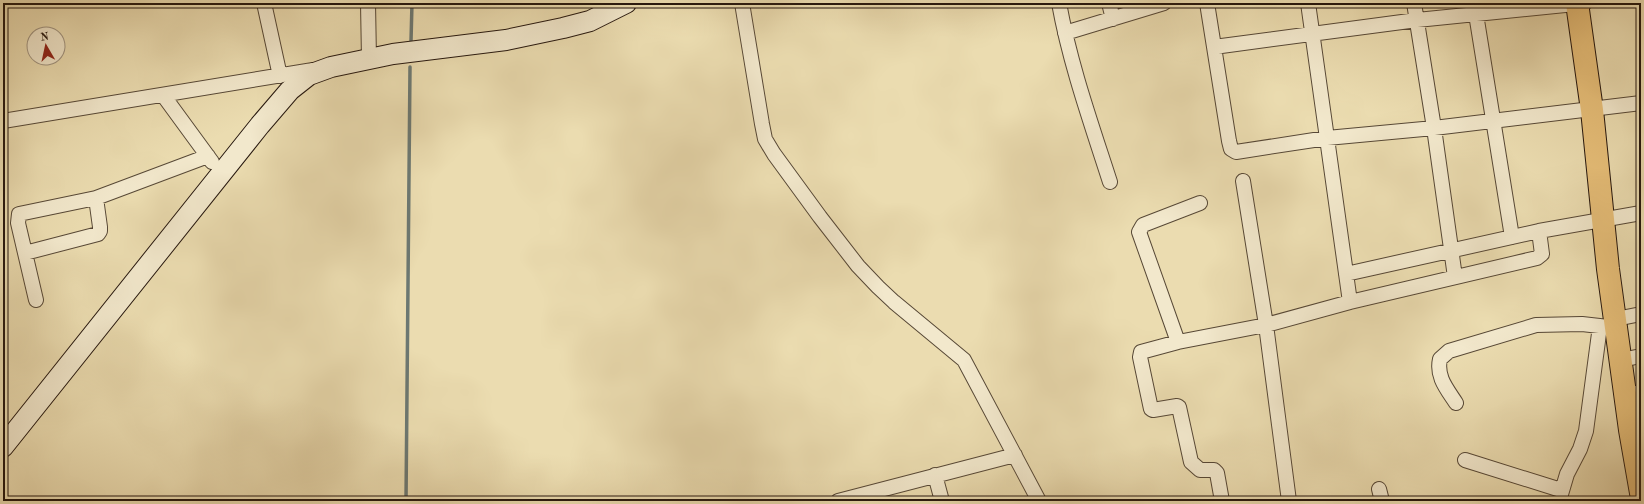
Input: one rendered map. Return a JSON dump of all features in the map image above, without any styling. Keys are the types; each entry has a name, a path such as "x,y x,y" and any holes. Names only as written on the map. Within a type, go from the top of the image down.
{"main road":[{"path":"1581,4 1603,218 1611,324 1631,358 1641,493"}],"street":[{"path":"264,3 280,76"},
{"path":"368,3 369,59"},
{"path":"3,121 280,76 393,54 506,40 590,21 626,3"},
{"path":"742,3 765,139 774,154 820,217 858,266 878,287 964,360 1039,501"},
{"path":"1059,3 1080,91 1110,182"},
{"path":"1109,3 1113,19"},
{"path":"1065,33 1164,3"},
{"path":"1207,3 1231,149 1236,152 1327,138 1434,128 1641,103"},
{"path":"1308,3 1350,302"},
{"path":"1414,3 1434,128 1455,277"},
{"path":"1214,47 1417,20 1581,4"},
{"path":"1476,14 1512,237"},
{"path":"3,447 290,90 309,75 331,67"},
{"path":"163,95 221,174"},
{"path":"36,300 18,223 19,214 96,198 208,156"},
{"path":"1242,181 1266,325 1289,501"},
{"path":"25,253 98,234 100,228 96,198"},
{"path":"1178,342 1139,232 1143,225 1200,203"},
{"path":"1346,274 1539,231 1603,218 1641,213"},
{"path":"1222,501 1217,472 1214,470 1200,470 1191,462 1179,407 1177,406 1153,410 1151,407 1140,354 1141,352 1148,348 1266,325 1350,302 1537,258 1542,254 1539,231"},
{"path":"1456,403 1439,373 1440,359 1449,351 1536,324 1611,324 1641,314"},
{"path":"1465,460 1560,495 1567,474 1580,449 1586,431 1611,324"},
{"path":"838,501 1015,455"},
{"path":"935,475 942,501"}],"waterway":[{"path":"411,41 412,3"},
{"path":"406,501 410,67"}]}
